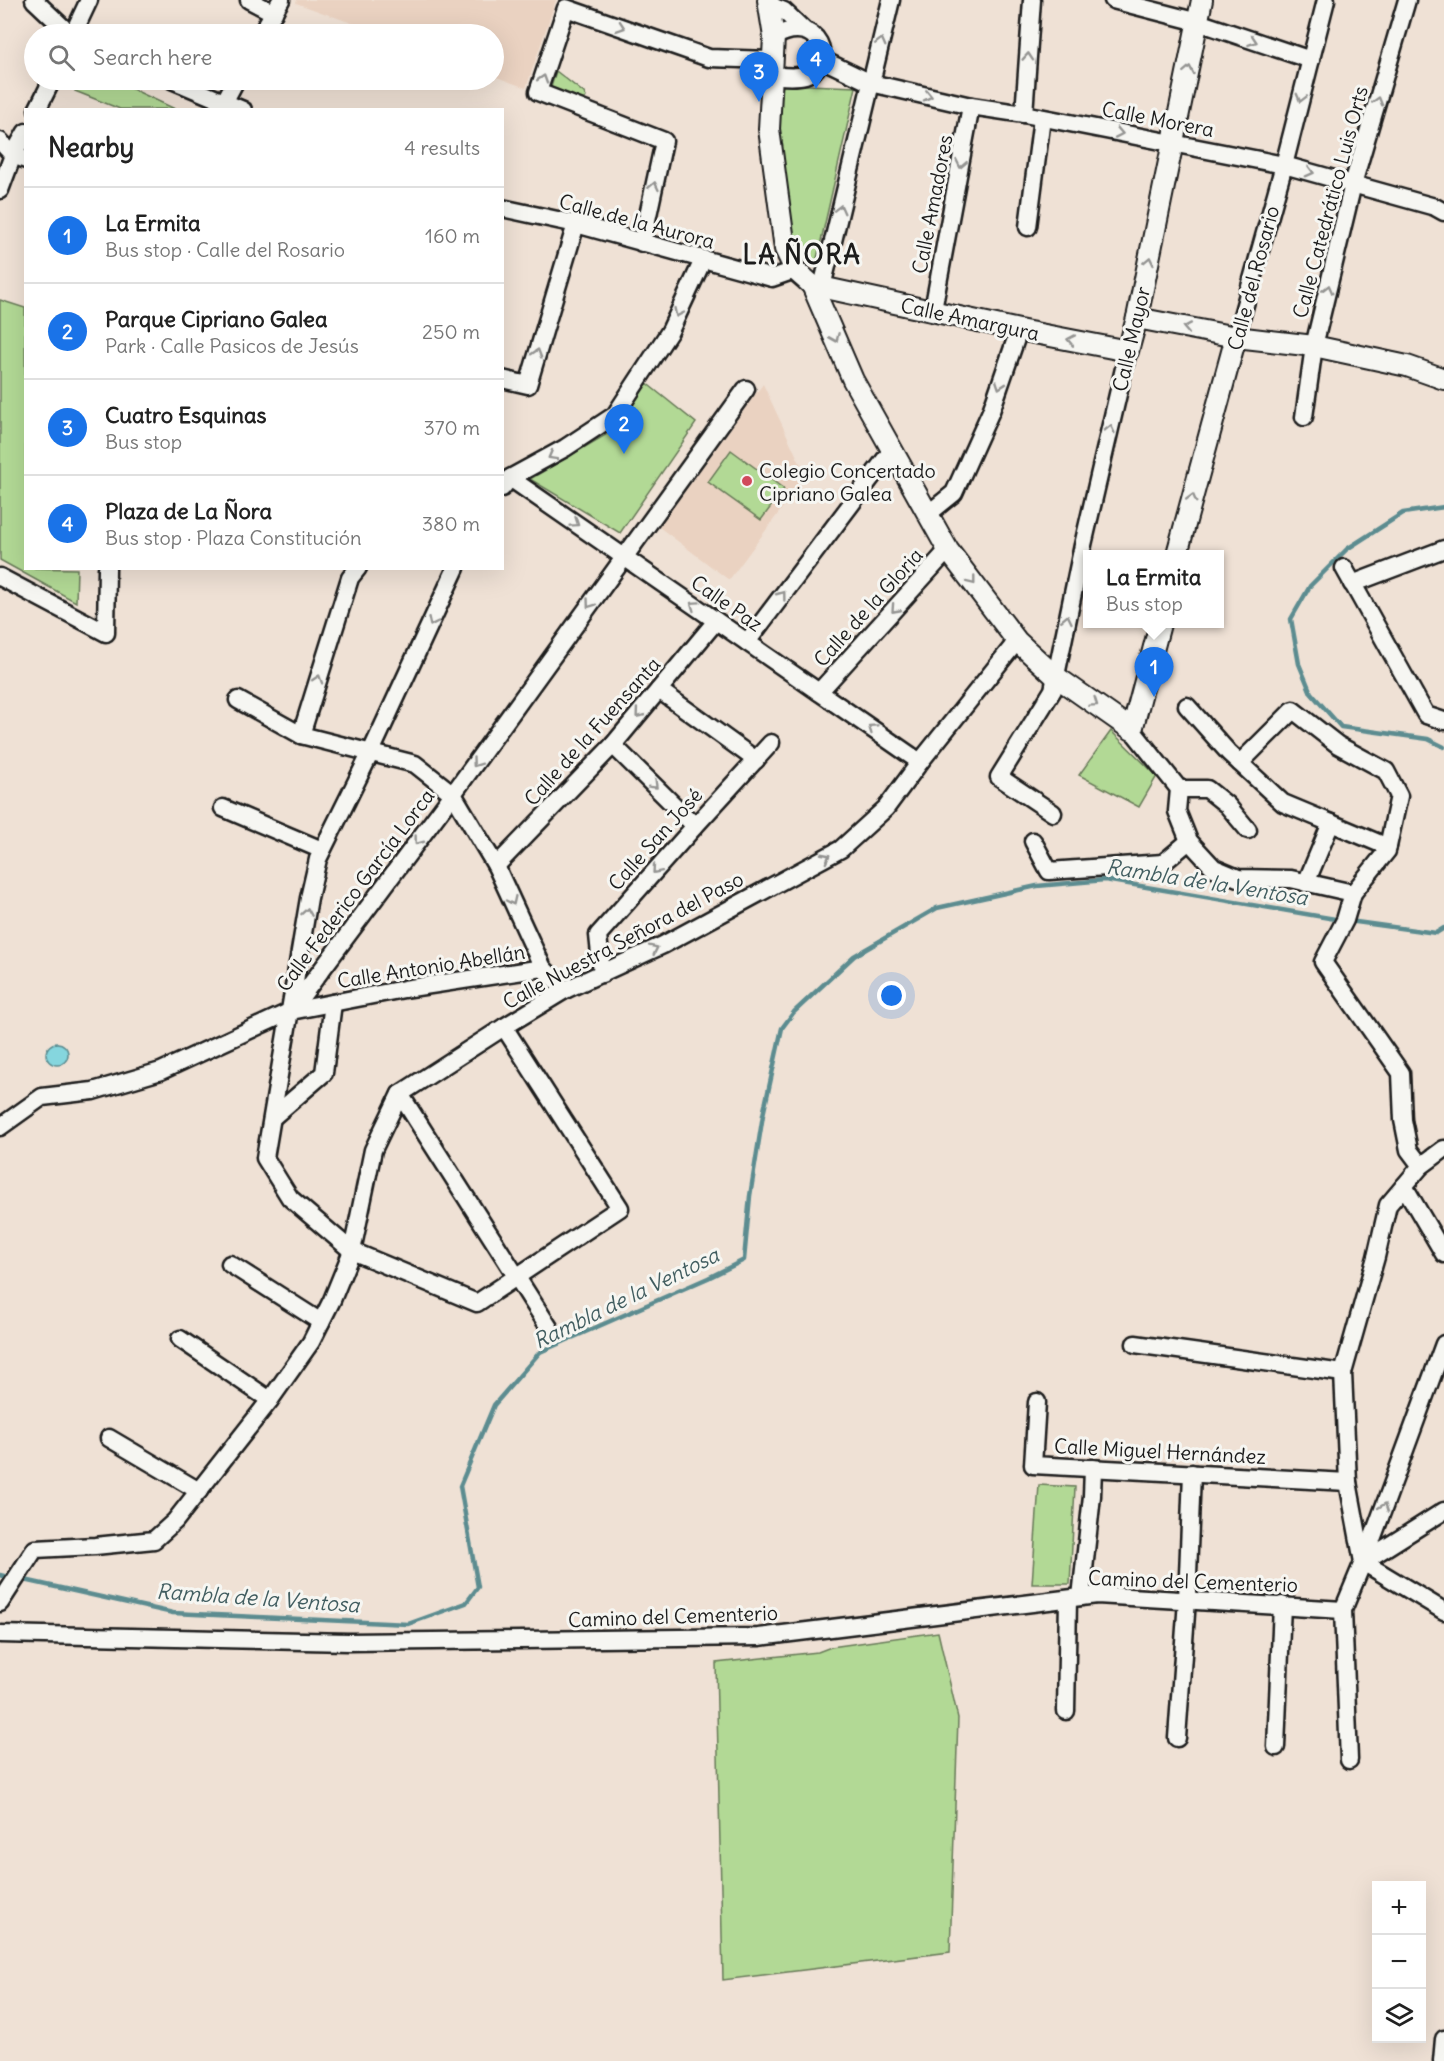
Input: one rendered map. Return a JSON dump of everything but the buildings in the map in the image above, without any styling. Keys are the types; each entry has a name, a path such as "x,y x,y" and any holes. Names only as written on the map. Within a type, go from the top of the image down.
{"street":[{"path":"34,0 61,24"},
{"path":"77,24 89,0"},
{"path":"249,0 277,6 267,24"},
{"path":"817,286 891,0"},
{"path":"1024,114 1032,0"},
{"path":"1113,0 1198,21 1311,60"},
{"name":"Calle Mayor","path":"1053,813 999,777 1053,690 1083,545 1137,318 1202,0"},
{"name":"Calle del Rosario","path":"1178,550 1284,165 1326,0"},
{"name":"Calle Catedrático Luis Orts","path":"1304,417 1314,346 1353,184 1407,0"},
{"path":"642,243 664,141 538,92 566,8 709,58 804,75 815,69 820,59 820,45 811,33 804,30 776,4"},
{"path":"776,4 769,129 785,249 795,270 817,286 853,380 948,550 1017,640 1055,676 1132,730 1179,789 1177,812 1190,841 1214,868 1238,879 1292,879 1353,893"},
{"path":"774,38 790,30 804,30"},
{"name":"Calle Morera","path":"820,59 871,83 971,106 1024,114 1284,165 1440,209"},
{"path":"39,108 47,90"},
{"path":"191,90 222,106 231,90"},
{"name":"Calle Amadores","path":"933,310 971,106"},
{"path":"1028,227 1042,118"},
{"path":"0,190 19,157 24,139"},
{"path":"0,141 19,157"},
{"name":"Calle de la Aurora","path":"504,208 576,224 772,278 795,270"},
{"path":"504,379 528,385 576,224"},
{"path":"506,483 615,415 670,331 703,260"},
{"name":"Calle Amargura","path":"817,286 1128,351"},
{"path":"1137,318 1236,338 1314,346 1407,366 1444,379"},
{"path":"928,514 954,493 991,411 1019,330"},
{"name":"Calle Federico García Lorca","path":"291,1011 453,794 746,389"},
{"path":"747,642 892,450"},
{"name":"Calle Paz","path":"506,483 624,557 920,762"},
{"path":"1352,584 1444,549"},
{"name":"Calle de la Gloria","path":"819,692 948,550"},
{"path":"1344,568 1426,716 1444,721"},
{"path":"0,577 106,633 108,570"},
{"path":"301,735 350,578 356,570"},
{"path":"455,570 370,754 318,859 309,898 265,1158 290,1197 352,1251 477,1303 620,1208 504,1027"},
{"name":"Calle de la Fuensanta","path":"496,866 613,745 716,621"},
{"path":"1132,730 1159,628"},
{"name":"Calle Nuestra Señora del Paso","path":"400,1094 566,990 663,945 841,849 886,808 1017,640"},
{"path":"659,690 756,760"},
{"path":"238,700 301,735 415,764 453,794 496,866 543,968 566,990"},
{"path":"1187,706 1229,753 1283,803 1388,847"},
{"path":"1240,763 1293,710 1338,745 1386,771 1400,796 1387,851 1353,893 1345,920 1323,962 1401,1073 1402,1120 1409,1150 1421,1166"},
{"name":"Calle San José","path":"602,974 598,935 771,743"},
{"path":"613,745 694,826"},
{"path":"1179,789 1207,789 1227,805 1248,830"},
{"path":"223,808 322,850"},
{"path":"1306,883 1331,823"},
{"path":"1033,841 1048,871 1162,863 1190,841"},
{"name":"Calle Antonio Abellán","path":"291,1011 404,989 543,968"},
{"path":"273,1117 324,1072 333,1003"},
{"path":"0,1127 42,1097 93,1091 161,1071 291,1011"},
{"path":"0,1603 35,1549 154,1540 175,1521 199,1491 270,1400 311,1342 332,1300 352,1251 373,1150 400,1094"},
{"path":"400,1094 550,1329"},
{"path":"1444,1149 1421,1166 1388,1205 1376,1257 1343,1373 1348,1482 1363,1562 1444,1611"},
{"path":"1404,1186 1444,1254"},
{"path":"230,1264 321,1322"},
{"path":"180,1339 270,1400"},
{"path":"1135,1344 1343,1373"},
{"path":"1349,1760 1343,1610 1444,1344"},
{"name":"Calle Miguel Hernández","path":"1037,1402 1033,1465 1348,1482"},
{"path":"109,1438 199,1491"},
{"path":"1066,1711 1074,1598 1092,1496 1093,1468"},
{"path":"1176,1738 1187,1600 1192,1473"},
{"path":"1363,1562 1444,1511"},
{"name":"Camino del Cementerio","path":"0,1634 349,1642 759,1637 1097,1595 1343,1610"},
{"path":"1276,1747 1282,1605"},
{"path":"1442,2061 1444,2039"}],"shaded area":[{"path":"297,0 556,0 526,88 504,80 504,24 354,24 296,3"},
{"name":"Colegio Concertado Cipriano Galea","path":"763,384 806,476 729,580 659,527"}],"green space":[{"path":"556,71 584,93 586,97 582,103 550,90"},
{"path":"783,84 856,87 815,267 794,252 775,140"},
{"path":"134,90 173,108 118,108 75,91"},
{"path":"0,300 24,308 24,570 77,570 76,602 0,560"},
{"path":"645,382 696,423 620,533 530,479 616,429"},
{"path":"731,450 784,489 761,520 708,482"},
{"path":"1111,731 1157,776 1139,807 1079,775"},
{"path":"1039,1485 1075,1487 1070,1584 1032,1584"},
{"path":"938,1632 958,1718 950,1952 723,1980 716,1663 818,1652 831,1647"}],"water":[{"path":"53,1043 61,1043 68,1050 68,1058 61,1065 53,1065 46,1058 46,1050"}],"waterway":[{"name":"Rambla de la Ventosa","path":"1444,507 1403,513 1347,549 1310,586 1291,619 1299,664 1311,693 1341,727 1428,739 1444,747"},
{"name":"Rambla de la Ventosa","path":"20,1579 173,1613 408,1624 466,1603 478,1587 460,1486 494,1405 540,1352 744,1260 750,1196 763,1115 782,1028 794,1012 854,956 937,908 1037,886 1105,880 1341,920"},
{"name":"Rambla de la Ventosa","path":"1349,921 1436,933 1444,928"},
{"name":"Rambla de la Ventosa","path":"0,1575 12,1578"}],"place":[{"name":"Plaza de La Ñora","path":"816,89"},
{"name":"Cuatro Esquinas","path":"759,102"},
{"name":"Parque Cipriano Galea","path":"624,454"},
{"name":"Colegio Concertado Cipriano Galea","path":"747,481"},
{"name":"La Ermita","path":"1154,697"}],"district":[{"name":"LA ÑORA","path":"802,254"}]}
